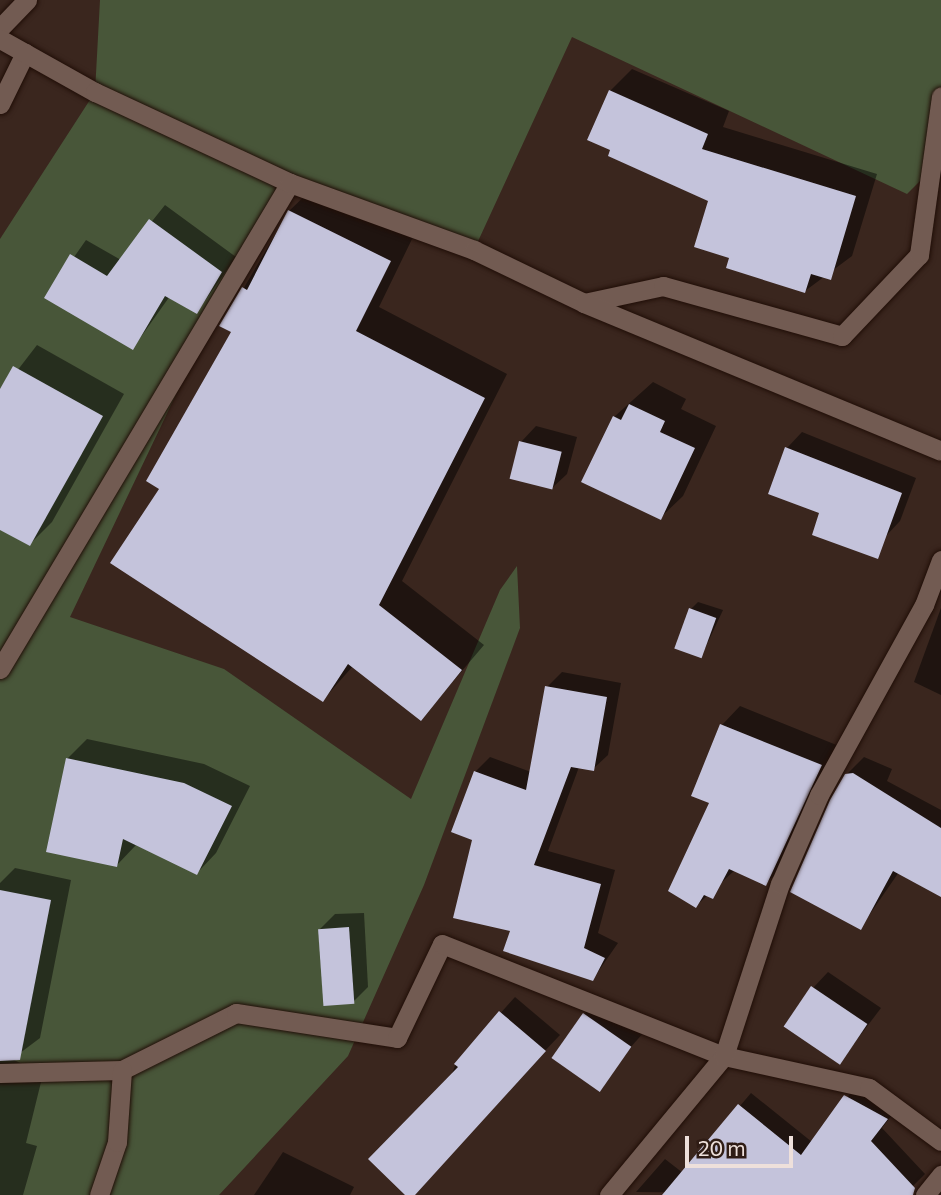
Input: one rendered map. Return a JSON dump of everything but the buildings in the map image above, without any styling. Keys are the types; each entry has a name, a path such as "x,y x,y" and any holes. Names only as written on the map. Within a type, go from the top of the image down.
{"street":[{"path":"0,28 26,0"},
{"path":"0,39 290,183 474,250 584,303 941,451"},
{"path":"0,104 25,53"},
{"path":"584,303 663,286 842,336 919,255 941,97"},
{"path":"0,670 290,183"},
{"path":"610,1195 724,1056 808,820 863,706 924,605 941,560"},
{"path":"0,1073 122,1070 236,1013 397,1038 442,944 724,1056 869,1088 941,1141"},
{"path":"99,1195 117,1142 122,1070"},
{"path":"925,1195 941,1175"}],"green space":[{"path":"100,0 941,0 941,160 907,194 572,37 474,250 290,184 232,277 70,617 224,669 411,799 500,590 517,566 520,628 424,885 348,1056 219,1195 0,1195 0,239 95,92"}]}
